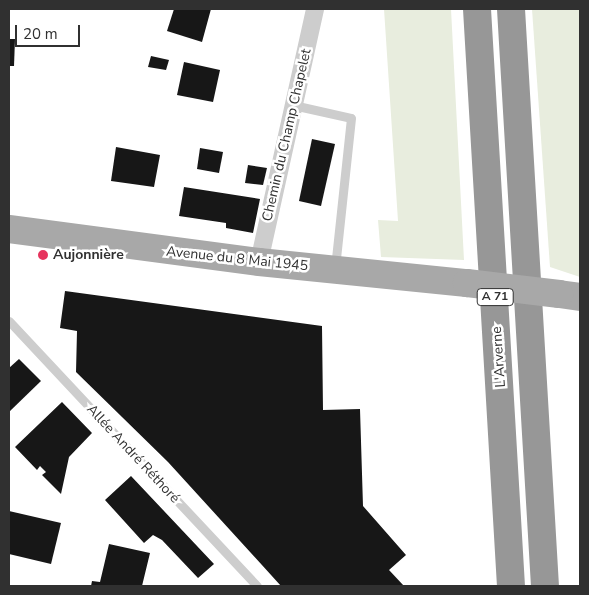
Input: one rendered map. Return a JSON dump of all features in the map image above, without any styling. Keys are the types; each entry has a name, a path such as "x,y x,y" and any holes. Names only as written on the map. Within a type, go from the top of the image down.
{"highway":[{"name":"L'Arverne","path":"477,9 511,586"},
{"name":"A 71","path":"511,9 544,586"}],"main road":[{"name":"Avenue du 8 Mai 1945","path":"9,229 259,262 467,283 570,296"}],"street":[{"name":"Chemin du Champ Chapelet","path":"259,262 315,9"}],"lane":[{"path":"293,105 351,118 334,270"},
{"name":"Allée André Réthoré","path":"9,321 257,586"}],"shaded area":[{"path":"384,9 451,9 464,260 381,257 378,220 398,221"},
{"path":"532,9 580,9 580,277 550,267"}],"building":[{"path":"174,9 211,9 202,42 167,31"},
{"path":"9,39 15,39 14,66 9,66"},
{"path":"151,56 169,60 166,70 148,67"},
{"path":"184,62 220,70 213,102 177,95"},
{"path":"312,139 335,144 321,206 299,201"},
{"path":"116,147 160,155 154,187 111,181"},
{"path":"200,148 223,152 219,173 197,169"},
{"path":"248,165 267,168 263,185 245,183"},
{"path":"184,187 260,199 253,233 226,228 226,223 179,216"},
{"path":"65,291 322,326 323,410 360,409 363,506 406,555 389,570 404,586 281,586 168,462 76,372 77,331 60,328"},
{"path":"19,359 41,381 9,412 9,368"},
{"path":"62,402 92,433 69,457 61,494 42,475 46,472 40,466 37,470 15,447"},
{"path":"131,476 214,564 198,578 162,540 153,535 144,543 105,500"},
{"path":"9,511 61,523 51,564 9,554"},
{"path":"109,544 150,553 142,586 91,586 92,581 100,582"}],"place":[{"name":"Aujonnière","path":"43,255"}]}
